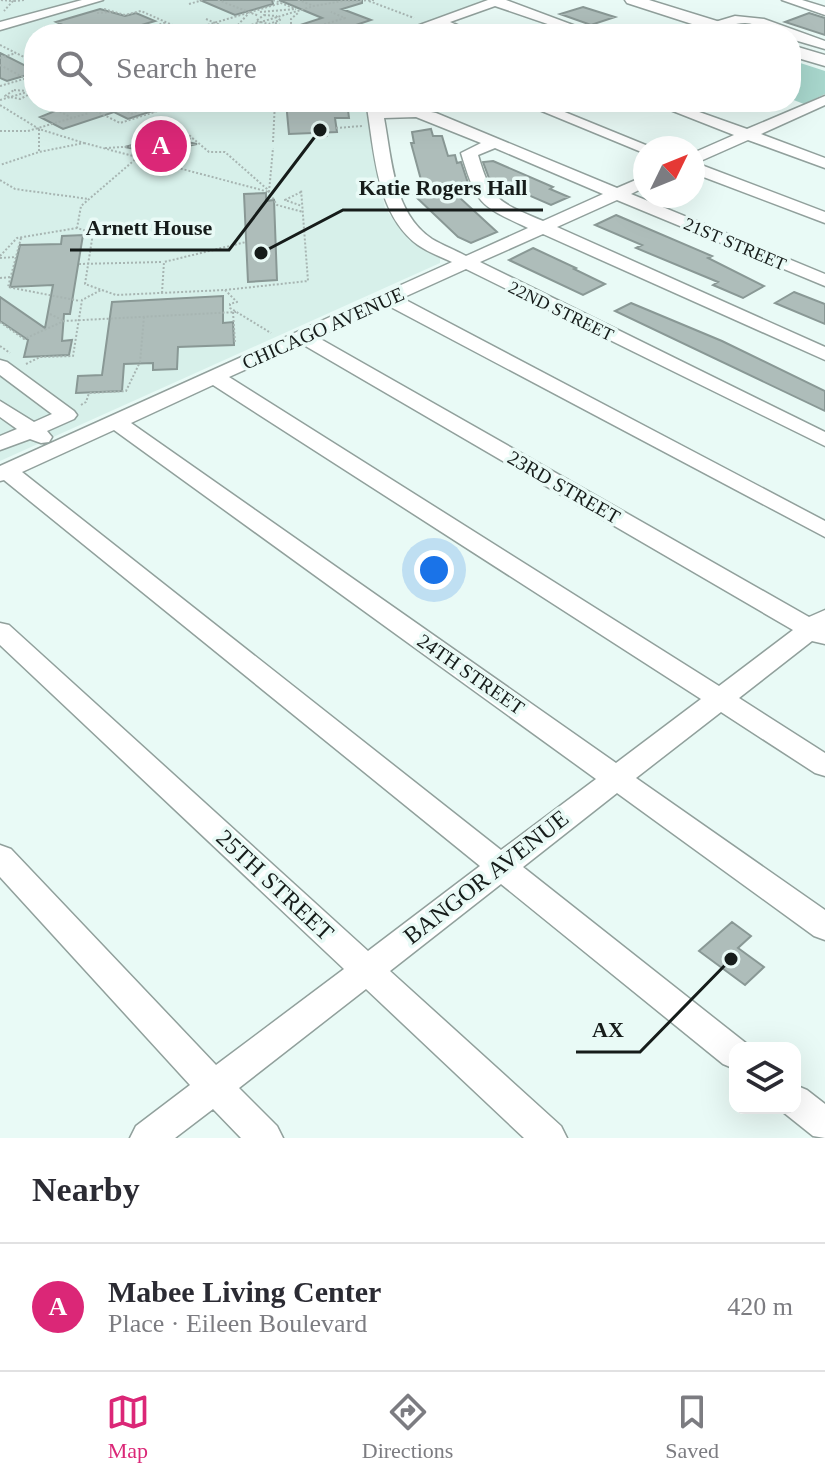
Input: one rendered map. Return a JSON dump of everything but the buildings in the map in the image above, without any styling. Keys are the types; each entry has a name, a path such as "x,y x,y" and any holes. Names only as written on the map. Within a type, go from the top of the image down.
{"main road":[{"path":"633,0 709,24"},
{"path":"801,53 825,61"}],"street":[{"path":"1,20 97,0"},
{"path":"788,0 825,11"},
{"path":"422,24 498,1 562,24"},
{"path":"716,24 737,18 753,18 767,24"},
{"path":"428,21 438,24"},
{"path":"801,37 825,45"},
{"path":"801,111 825,100"},
{"path":"801,106 825,114"},
{"path":"553,112 633,143"},
{"path":"684,112 825,163"},
{"path":"705,154 799,112"},
{"name":"21ST STREET","path":"371,114 420,113 825,281"},
{"name":"22ND STREET","path":"371,114 397,211 423,240 825,440"},
{"path":"494,143 469,153 481,192 499,208 825,354"},
{"path":"705,172 825,218"},
{"name":"CHICAGO AVENUE","path":"4,472 633,186"},
{"path":"388,298 825,530"},
{"name":"23RD STREET","path":"303,337 820,628"},
{"path":"0,366 67,415 0,444"},
{"path":"215,377 825,766"},
{"path":"0,407 55,449"},
{"name":"24TH STREET","path":"116,422 825,927"},
{"path":"4,472 729,1049"},
{"name":"BANGOR AVENUE","path":"148,1138 719,698 820,628"},
{"name":"25TH STREET","path":"0,631 549,1138"},
{"path":"0,857 153,1024 265,1138"},
{"path":"801,1106 825,1125"}],"path":[{"path":"1,0 25,0"},
{"path":"189,4 203,0"},
{"path":"218,0 259,16 278,17"},
{"path":"273,0 298,10"},
{"path":"298,0 314,6"},
{"path":"254,24 314,6 348,0 375,0"},
{"path":"1,20 13,1"},
{"path":"369,1 428,21"},
{"path":"212,24 281,3"},
{"path":"118,11 102,15 90,9 118,11 125,15 141,11 175,24"},
{"path":"239,24 250,13 298,10"},
{"path":"291,24 298,10"},
{"path":"325,24 345,18 331,12"},
{"path":"258,23 255,20 259,16"},
{"path":"258,23 275,23 280,20 278,17"},
{"path":"206,19 215,23"},
{"path":"161,24 167,22"},
{"path":"0,45 24,57"},
{"path":"0,58 16,53"},
{"path":"0,65 24,77"},
{"path":"0,86 24,78"},
{"path":"0,92 18,90 24,93"},
{"path":"7,93 8,98 15,102 24,99"},
{"path":"0,100 24,97"},
{"path":"12,111 15,102"},
{"path":"0,105 39,129 269,192"},
{"path":"61,112 72,118"},
{"path":"98,112 120,123 155,112"},
{"path":"273,142 274,112"},
{"path":"0,131 39,129 89,113"},
{"path":"336,128 371,114"},
{"path":"177,125 209,152 225,152 269,192 282,209 303,212"},
{"path":"39,129 39,152"},
{"path":"177,141 193,138"},
{"path":"101,148 141,146 132,142"},
{"path":"0,165 39,152 84,143"},
{"path":"269,192 273,148"},
{"path":"77,228 81,206 138,157"},
{"path":"0,160 6,163"},
{"path":"0,180 15,189 89,199"},
{"path":"0,257 21,238 77,228 93,233 85,284 116,295 225,290 308,281 301,190 285,200"},
{"path":"274,200 302,206"},
{"path":"21,238 8,287 81,301 101,290"},
{"path":"79,264 164,262 246,242"},
{"path":"0,257 16,257"},
{"path":"162,293 164,262"},
{"path":"0,278 11,277"},
{"path":"225,290 237,302 230,304 234,312 271,333"},
{"path":"26,364 40,357 73,356 81,301"},
{"path":"0,322 24,339 64,321 234,312"},
{"path":"234,312 235,343"},
{"path":"50,314 64,321"},
{"path":"81,405 86,402 89,393 126,391 140,362 144,317"}],"shaded area":[{"path":"0,0 489,0 420,24 24,24 24,112 366,112 385,208 403,233 440,258 440,263 0,461"}],"green space":[{"path":"801,63 825,71 825,94 801,103"}],"place":[{"name":"Arnett House","path":"320,130"},
{"name":"Mabee Living Center","path":"161,146"},
{"name":"Katie Rogers Hall","path":"261,253"},
{"name":"AX","path":"731,959"}]}
